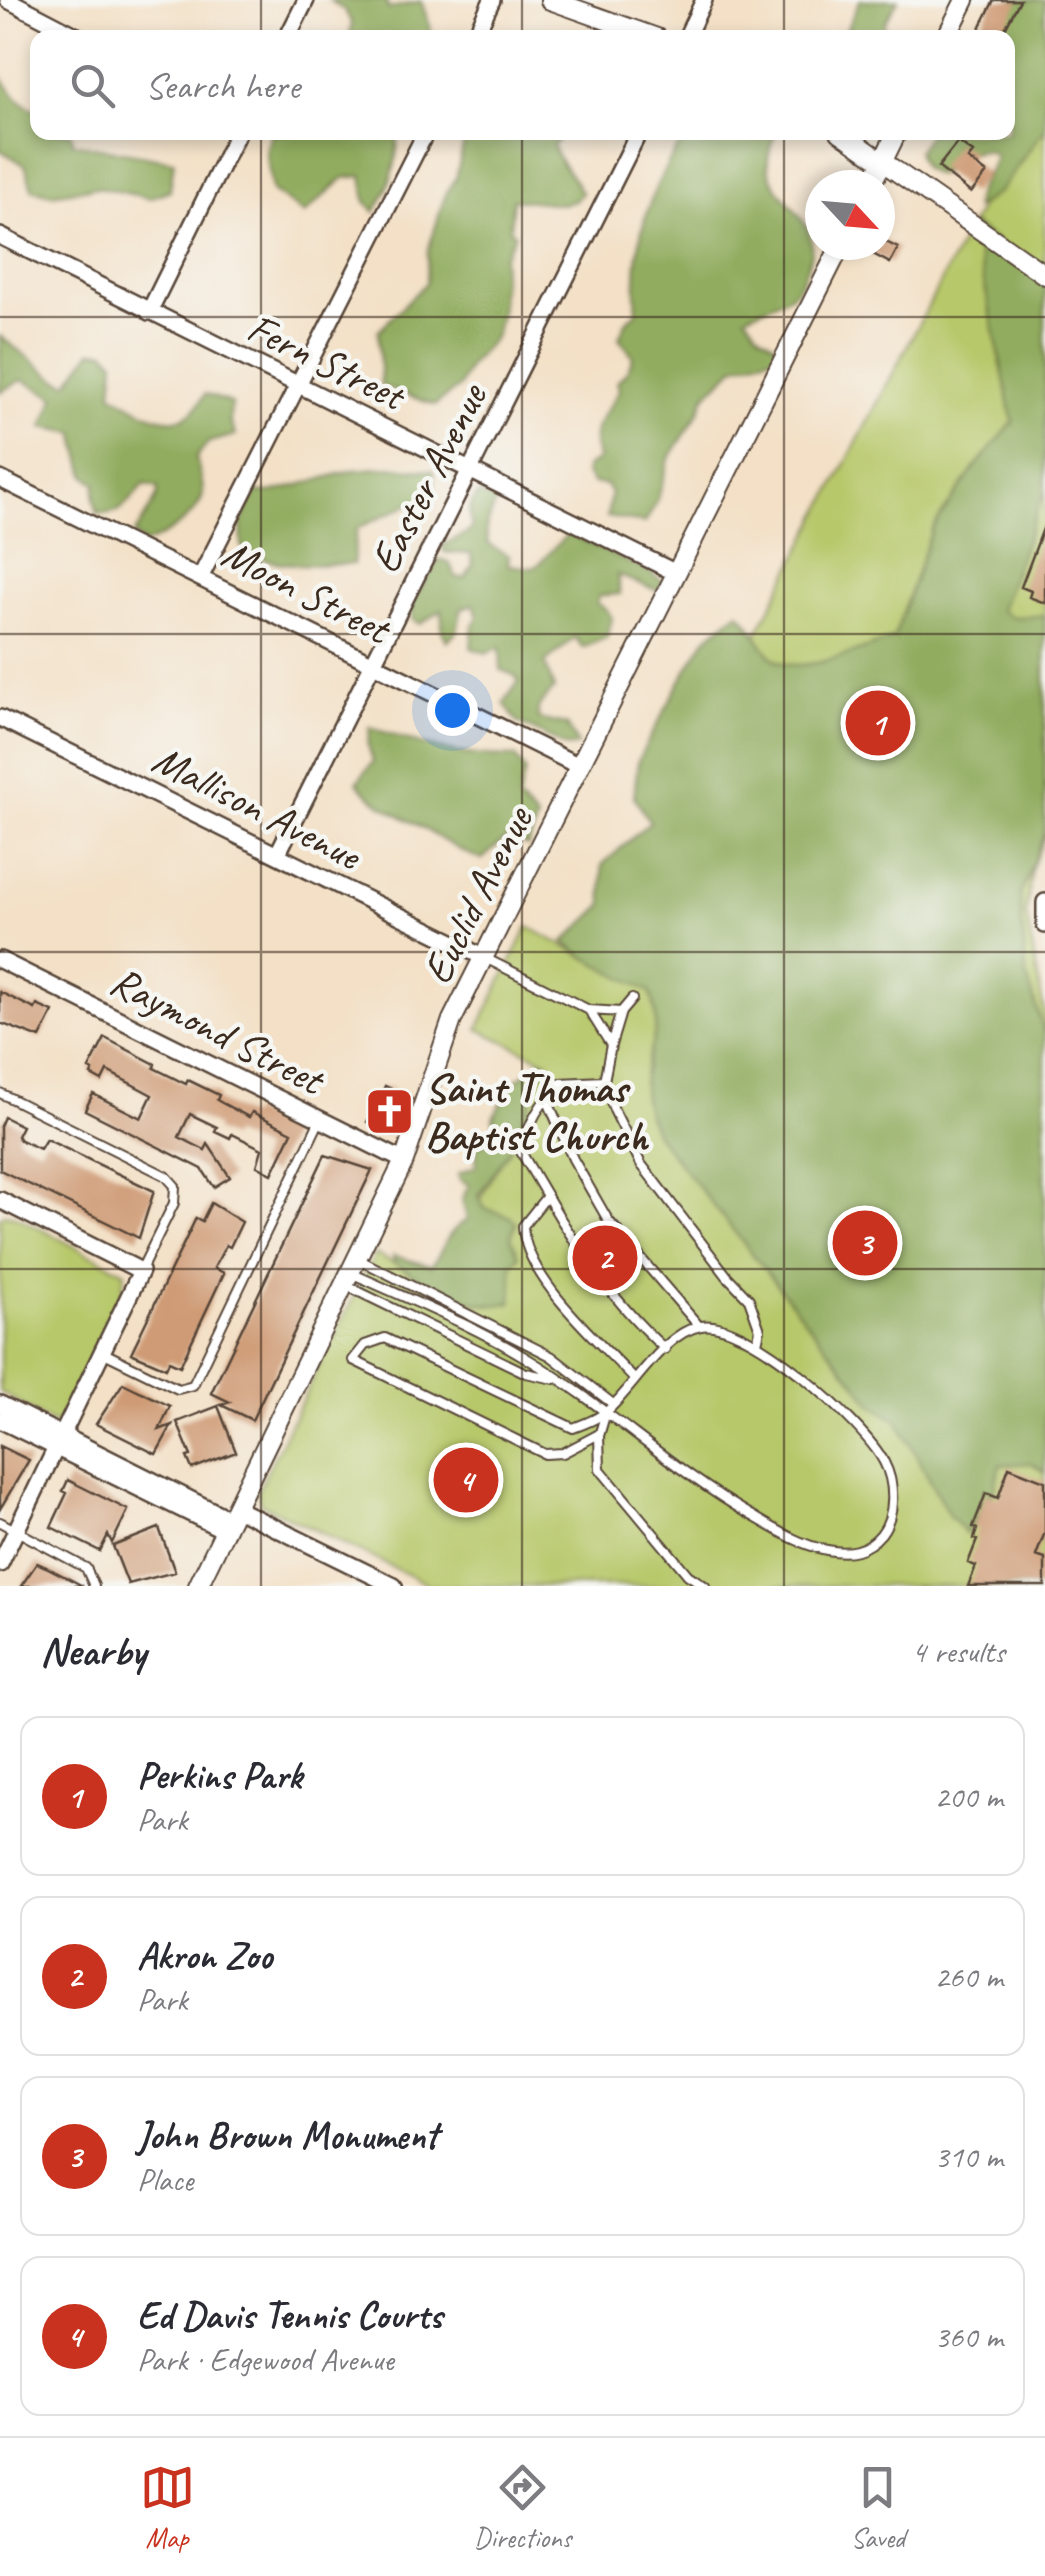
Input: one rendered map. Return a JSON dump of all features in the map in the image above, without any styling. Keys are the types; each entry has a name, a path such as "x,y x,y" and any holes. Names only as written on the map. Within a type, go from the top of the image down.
{"street":[{"path":"8,0 66,30"},
{"path":"291,30 306,0"},
{"path":"478,30 492,0"},
{"path":"550,0 634,30"},
{"path":"690,30 704,0"},
{"path":"950,30 965,0"},
{"path":"149,312 234,140"},
{"path":"201,576 422,140"},
{"name":"Easter Avenue","path":"277,855 636,140"},
{"path":"851,140 1045,275"},
{"path":"878,170 894,140"},
{"name":"Fern Street","path":"0,236 676,573"},
{"name":"Euclid Avenue","path":"198,1586 404,1161 440,1052 484,957 834,260"},
{"name":"Moon Street","path":"0,478 579,766"},
{"name":"Mallison Avenue","path":"0,718 484,957"},
{"name":"Raymond Street","path":"0,960 404,1161"},
{"path":"0,1200 141,1271 0,1564"},
{"path":"0,1404 58,1441"},
{"path":"0,1420 58,1441 231,1520 394,1586"}],"lane":[{"path":"484,957 589,1010 621,1012"},
{"path":"632,999 621,1012 604,1081 614,1110 642,1164 749,1300 760,1330 757,1343"},
{"path":"589,1010 611,1044"},
{"path":"604,1081 560,1083 546,1098 525,1134 521,1152 576,1246 621,1303 665,1349"},
{"path":"0,1093 166,1176 175,1186 174,1203 141,1271"},
{"path":"546,1098 573,1159 608,1220 699,1326"},
{"path":"102,1352 178,1389 194,1385 320,1120"},
{"path":"547,1196 523,1226 524,1245 555,1294 634,1379"},
{"path":"351,1272 526,1373 561,1381"},
{"path":"351,1272 526,1357 606,1412 712,1493 812,1547 855,1552 874,1542 885,1529 891,1511 892,1486 870,1439 757,1343 721,1327 699,1326 678,1337 606,1412 582,1425 566,1427 384,1338 368,1342 353,1360 551,1456 600,1434"},
{"path":"351,1272 551,1356 614,1404"},
{"path":"606,1412 600,1434 600,1469 688,1575 705,1586"},
{"path":"0,1522 86,1568 94,1586"}],"green space":[{"path":"329,0 386,0 388,9 421,1 431,29 351,30 352,24 345,11"},
{"path":"860,0 898,0 884,30 846,30"},
{"path":"1013,0 1045,0 1045,128 999,192 975,208 976,194 995,155 973,153 938,175 923,167 917,151 925,140 1015,140 1015,30 999,30"},
{"path":"0,74 11,91 30,107 30,140 72,140 174,161 170,190 150,198 97,187 51,194 32,189 25,165 0,150"},
{"path":"1045,75 1045,836 1032,867 1026,914 1045,1016 1045,1586 431,1586 261,1504 257,1491 375,1254 440,1285 546,1061 478,1029 528,927 587,958"},
{"path":"270,140 398,140 392,174 375,212 366,202 362,176 344,178 304,214 272,191 266,150"},
{"path":"464,140 558,140 553,146 581,193 575,201 563,204 513,199 510,230 515,234 503,257 501,311 494,338 469,366 459,387 435,405 381,386 378,331 426,283 428,251 446,193 456,178"},
{"path":"683,140 773,140 769,172 805,224 805,260 809,260 795,291 746,316 760,334 780,347 773,356 736,366 705,396 669,459 657,502 645,523 607,517 611,493 606,485 592,483 585,473 599,459 595,432 633,356 619,338 626,322 637,312 640,239 663,173"},
{"path":"972,224 1045,275 1045,490 1000,610 1012,617 1045,616 1045,832 1020,896 1026,974 1045,1035 1045,1472 1032,1463 1000,1465 995,1488 966,1534 950,1517 897,1420 874,1406 656,1134 643,1094 656,1019 650,992 564,942 603,905 602,865 650,822 634,797 638,760 707,637 739,612 772,657 797,665 831,660 894,638 932,529 1013,422"},
{"path":"0,336 56,379 68,383 92,351 106,351 115,362 112,393 160,418 190,414 205,394 231,403 230,422 236,435 209,442 196,457 203,490 190,515 144,544 134,535 157,497 158,488 145,484 121,509 98,514 94,499 96,483 86,476 75,433 43,427 55,397 22,380 0,392"},
{"path":"392,467 434,471 434,493 357,528 353,564 280,562 242,547 241,522 256,492 270,493 354,470"},
{"path":"479,494 496,501 486,528 488,544 509,556 508,565 534,568 569,534 663,582 659,591 617,575 620,594 599,596 597,603 612,619 607,637 583,648 575,637 545,663 554,689 538,708 538,719 567,725 578,745 567,747 517,722 504,703 519,681 501,670 500,647 486,653 471,648 473,625 478,617 474,604 462,608 457,631 447,641 442,631 442,610 420,624 412,619 413,602 439,559 449,562 456,577 465,578 473,565 471,554 444,552 443,545 468,533 472,526 470,509"},
{"path":"370,727 441,749 515,757 525,771 518,800 537,819 528,846 508,837 482,859 459,850 380,803 357,782 373,762 368,745"},
{"path":"543,1060 548,1062 510,1149 479,1195 484,1208 511,1217 516,1223 511,1237 519,1256 512,1265 512,1302 497,1305 466,1300 394,1263 393,1256 431,1266 450,1235 467,1220 462,1199 469,1185 458,1174 476,1166 477,1145 496,1136 493,1117 513,1083"},
{"path":"4,1214 125,1272 122,1292 63,1417 54,1424 0,1392 0,1217"}],"building":[{"path":"994,0 1020,0 1004,30 979,30"},
{"path":"958,142 973,153 968,159 987,173 971,193 938,167"},
{"path":"1044,526 1045,603 1029,597 1031,591 1021,587"},
{"path":"0,992 35,1009 37,1005 53,1012 40,1038 0,1023"},
{"path":"105,1038 186,1084 188,1080 219,1095 217,1100 249,1117 252,1112 292,1132 272,1174 257,1166 262,1149 232,1134 230,1138 215,1131 217,1127 190,1114 179,1137 205,1150 208,1144 230,1177 214,1187 202,1169 85,1110 93,1094 141,1118 152,1095 107,1071 102,1081 91,1075 93,1071 89,1069"},
{"name":"Saint Thomas Baptist Church","path":"385,1086 412,1099 394,1136 367,1122"},
{"path":"4,1117 22,1126 17,1136 20,1140 40,1149 46,1139 154,1191 139,1238 0,1170 0,1126"},
{"path":"325,1155 372,1170 252,1420 221,1405 230,1402 211,1393"},
{"path":"211,1203 242,1222 214,1268 224,1273 180,1366 169,1361 166,1368 131,1353 196,1218 202,1221"},
{"path":"123,1383 170,1406 159,1430 172,1425 156,1454 96,1424"},
{"path":"218,1406 236,1452 192,1469 177,1422"},
{"path":"0,1446 29,1460 0,1509"},
{"path":"1009,1467 1045,1481 1045,1532 1036,1556 1045,1559 1045,1586 968,1586 976,1566 968,1563 977,1540 977,1529 973,1527 986,1493 998,1498"},
{"path":"68,1480 128,1510 112,1543 108,1535 100,1551 51,1527 67,1493 63,1491"},
{"path":"159,1528 175,1572 128,1584 113,1546"},
{"path":"37,1563 46,1567 83,1586 21,1586"}],"place":[{"name":"Perkins Park","path":"878,723"},
{"name":"Saint Thomas Baptist Church","path":"390,1111"},
{"name":"John Brown Monument","path":"865,1243"},
{"name":"Akron Zoo","path":"605,1258"},
{"name":"Ed Davis Tennis Courts","path":"466,1480"}]}
